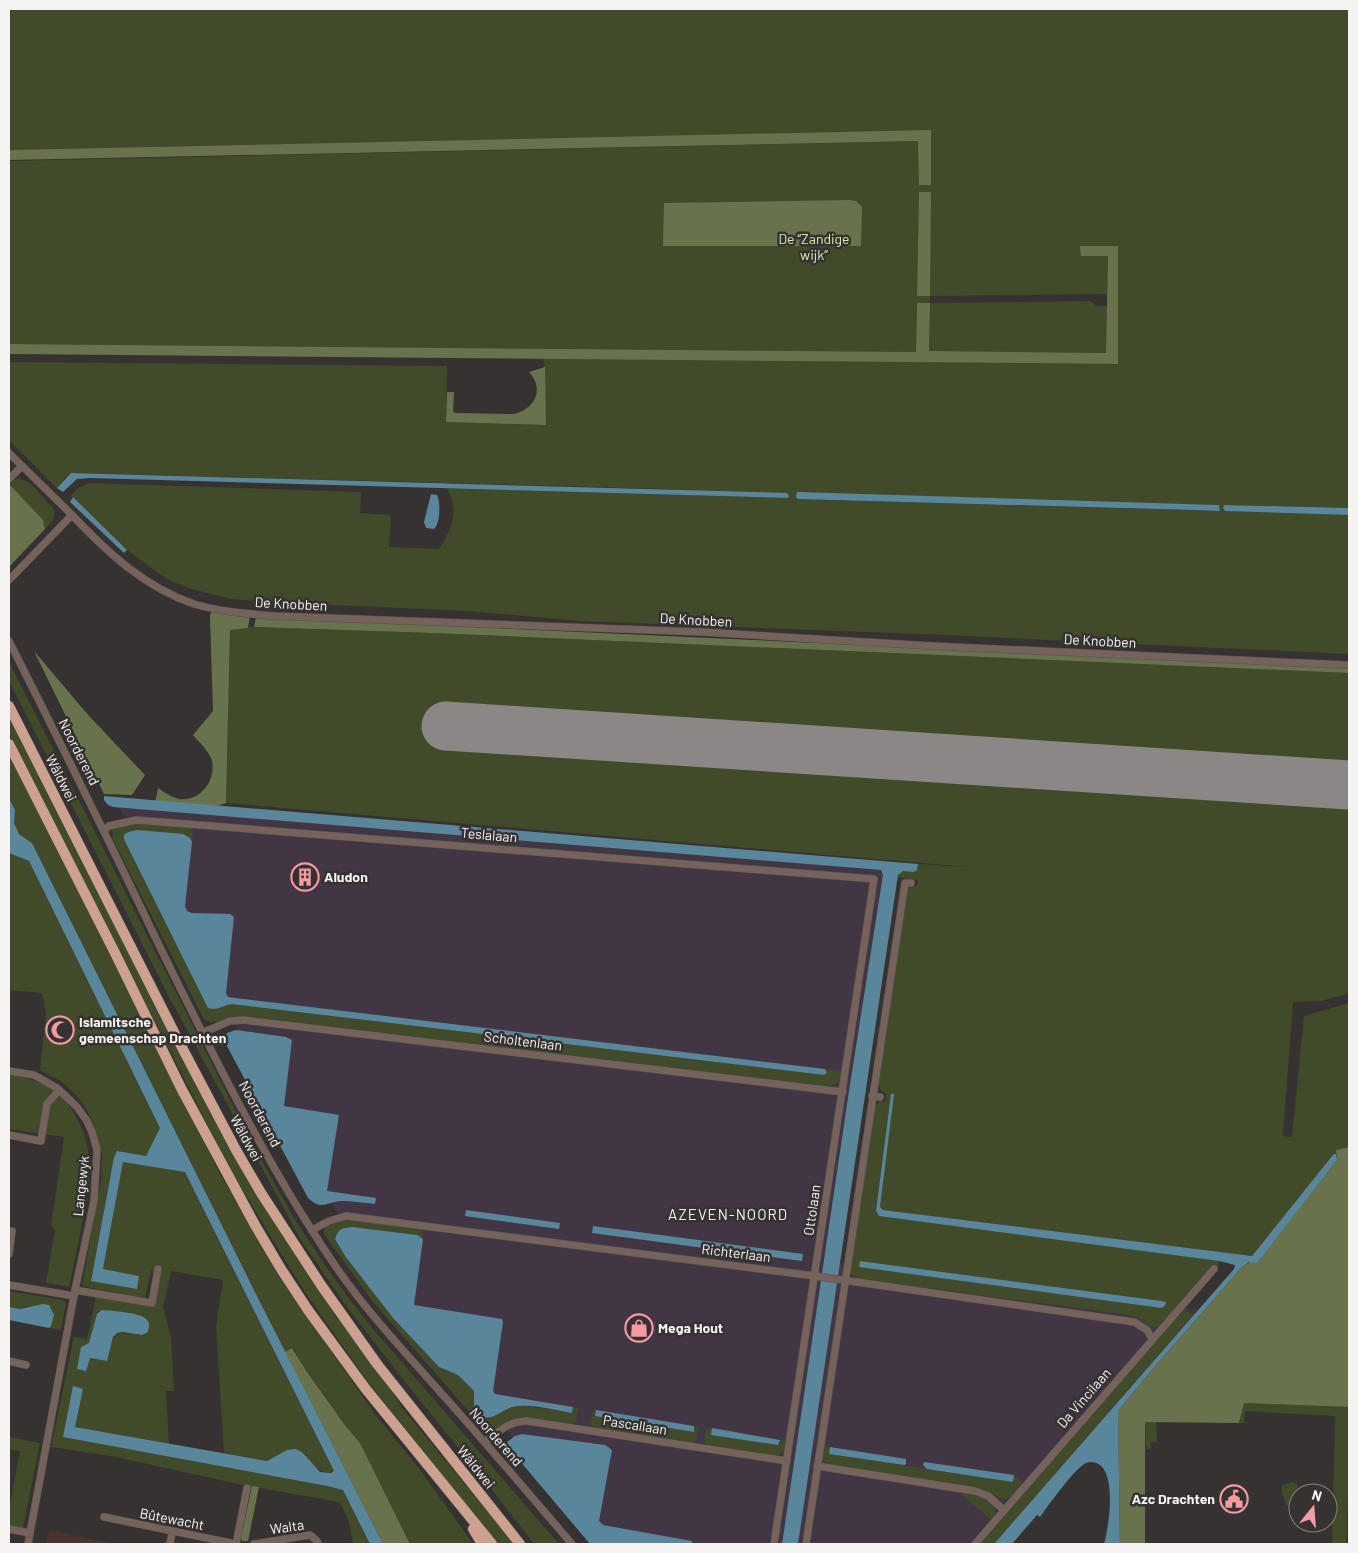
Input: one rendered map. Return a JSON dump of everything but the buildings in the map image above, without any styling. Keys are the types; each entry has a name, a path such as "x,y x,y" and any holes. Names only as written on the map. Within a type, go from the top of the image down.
{"highway":[{"name":"Wâldwei","path":"9,706 205,1092 236,1150 277,1218 325,1292 377,1364 520,1544"},
{"path":"9,744 181,1088 255,1225 308,1310 365,1388 492,1544"},
{"path":"451,1494 482,1544"}],"street":[{"path":"9,453 72,515 9,580"},
{"path":"9,479 22,466"},
{"name":"De Knobben","path":"72,515 120,562 146,581 194,604 242,614 702,632 943,647 1349,665"},
{"name":"Noorderend","path":"9,641 202,1033 276,1171 312,1230 338,1271 382,1327 485,1442 572,1544"},
{"name":"Teslalaan","path":"104,831 109,826 136,820 874,879"},
{"name":"Ottolaan","path":"774,1544 817,1276 874,879"},
{"path":"806,1544 843,1280 876,1096 905,882 911,883"},
{"name":"Scholtenlaan","path":"202,1033 230,1021 244,1020 843,1092"},
{"name":"Langewyk","path":"9,1071 34,1075 59,1090 77,1107 87,1122 97,1150 94,1201 74,1293 28,1544"},
{"path":"9,1135 41,1141 47,1104 59,1090"},
{"name":"Richterlaan","path":"312,1230 329,1221 346,1216 817,1276 1134,1322 1147,1330 1152,1339"},
{"path":"9,1231 12,1231 9,1254"},
{"path":"9,1285 152,1303 158,1269"},
{"name":"Da Vincilaan","path":"975,1544 1214,1269"},
{"path":"9,1362 26,1365"},
{"name":"Pascallaan","path":"485,1442 501,1429 515,1422 527,1421 786,1461"},
{"path":"817,1466 975,1491 988,1496 1004,1510"},
{"name":"Bûtewacht","path":"104,1518 236,1544 247,1488"},
{"path":"9,1529 30,1533"},
{"path":"170,1544 172,1532"},
{"name":"Walta","path":"254,1544 310,1534 318,1544"}],"shaded area":[{"path":"116,802 892,868 833,1261 1202,1310 1005,1544 599,1544 356,1248"},
{"path":"49,1530 115,1544 46,1544"}],"green space":[{"name":"De “Zandige wijk”","path":"9,9 1349,9 1349,508 1224,505 1225,511 1349,515 1349,654 944,635 580,621 468,611 230,599 173,582 127,550 71,495 78,488 90,483 361,492 360,513 391,515 389,547 439,549 448,534 453,520 453,504 447,488 787,498 789,496 666,489 76,473 67,476 57,488 9,440 9,362 447,366 446,422 545,425 544,358 1117,364 1118,246 1081,256 1108,256 1107,294 930,296 930,303 917,303 916,352 9,344 9,161 919,141 919,184 930,185 931,131 9,150","holes":["919,192 931,192 929,296 917,295","797,493 1219,505 1219,511 797,499"]},
{"path":"931,130 931,185 919,185 918,141 9,160 9,150"},
{"path":"919,192 931,192 930,296 917,296"},
{"path":"856,201 862,207 861,246 663,246 664,203"},
{"path":"1080,246 1118,246 1118,364 9,354 9,344 916,352 917,303 930,303 929,351 1106,353 1108,256 1081,256"},
{"path":"1090,301 1097,306 1107,306 1107,353 929,351 930,303"},
{"path":"545,367 546,425 446,422 447,392 454,392 453,411 455,413 514,414 527,408 532,403 537,391 534,378 529,372"},
{"path":"19,478 30,483 53,508 54,517 45,529 45,525 9,484"},
{"path":"9,484 43,520 45,529 9,567"},
{"path":"212,610 250,616 248,628 230,630 226,803 212,808 155,803 158,788 176,798 187,799 200,794 209,783 213,768 211,758 193,735 213,711 210,616"},
{"path":"256,617 1294,665 1349,668 1349,673 433,633 254,627"},
{"path":"251,627 433,633 1349,673 1349,767 447,710 444,741 1349,800 1349,993 1322,1001 1293,1002 1283,1136 1292,1137 1304,1016 1349,1003 1349,1147 1336,1150 1336,1154 1332,1156 1252,1256 883,1210 880,1207 891,1094 877,1214 1219,1261 1218,1269 1212,1266 1160,1326 1156,1327 1124,1314 854,1277 850,1269 874,1107 880,1101 885,1101 886,1094 880,1089 878,1081 907,889 917,886 918,880 897,877 903,871 917,870 918,864 980,868 226,803 230,630","holes":["860,1261 1162,1301 1165,1306 1161,1308 860,1267"]},
{"path":"34,651 89,716 145,775 132,795 104,794"},
{"path":"9,662 251,1141 295,1220 333,1277 367,1322 559,1544 534,1544 347,1307 302,1242 169,997 9,681"},
{"path":"9,716 282,1233 332,1311 378,1371 403,1409 514,1544 498,1544 368,1382 288,1265 229,1167 9,733"},
{"path":"9,754 218,1170 277,1274 375,1414 421,1471 473,1544 410,1544 360,1443 307,1372 293,1348 285,1352 32,843 19,834 14,823 15,810 9,798"},
{"path":"139,823 193,827 192,842 190,838 137,830 221,1008 226,1004 232,1004 824,1075 827,1073 825,1069 842,1071 839,1081 823,1086 243,1016 217,1022 208,1021 204,1019 112,838 113,833 109,826"},
{"path":"9,853 29,861 160,1128 146,1156 117,1151 114,1157 91,1280 139,1276 103,1269 123,1161 185,1172 334,1471 324,1472 316,1468 304,1453 274,1457 267,1461 224,1453 216,1326 223,1280 171,1271 163,1307 171,1337 174,1391 166,1391 169,1444 75,1427 83,1389 64,1437 343,1490 370,1544 353,1544 349,1522 340,1503 334,1501 243,1485 111,1456 51,1447 74,1337 87,1339 96,1296 153,1306 160,1273 151,1271 145,1298 82,1286 101,1181 102,1153 86,1108 62,1082 40,1070 46,1014 42,993 9,990","holes":["146,1318 142,1335 124,1333 116,1336 111,1344 107,1361 89,1358 81,1347"]},
{"path":"10,1073 43,1084 53,1090 69,1106 85,1136 90,1170 87,1197 69,1287 46,1283 55,1230 51,1226 64,1137 9,1129"},
{"path":"1349,1147 1349,1407 1244,1403 1239,1423 1145,1422 1145,1544 1120,1544 1118,1411 1242,1267 1250,1262 1257,1262 1337,1160 1336,1150"},
{"path":"344,1219 423,1229 423,1239 417,1235 348,1227 339,1231 335,1239 345,1256 393,1318 439,1367 458,1375 474,1391 474,1407 488,1419 511,1407 526,1406 572,1413 573,1407 578,1408 576,1421 573,1424 532,1418 517,1418 486,1431 373,1302 324,1234 325,1227"},
{"path":"9,1291 63,1300 66,1303 61,1330 49,1328 51,1326 27,1306 20,1309 9,1307"},
{"path":"1183,1310 1194,1314 994,1544 980,1544"},
{"path":"292,1348 344,1424 360,1443 410,1544 383,1544 285,1352"},
{"path":"1244,1403 1349,1407 1346,1544 1332,1544 1332,1533 1338,1533 1338,1483 1333,1483 1335,1416 1245,1411 1244,1423 1239,1423"},
{"path":"593,1410 596,1410 595,1416 694,1432 694,1426 699,1427 695,1442 692,1443 595,1428 590,1423"},
{"path":"1145,1422 1156,1422 1157,1442 1151,1442 1151,1449 1146,1449"},
{"path":"712,1428 712,1435 778,1445 780,1440 787,1441 786,1449 777,1456 710,1446 705,1441 705,1436 706,1429"},
{"path":"9,1437 40,1443 23,1528 9,1525 9,1509 20,1451 9,1449"},
{"path":"823,1446 830,1447 830,1454 1013,1482 1014,1475 1023,1483 1010,1497 1002,1499 979,1488 830,1465 824,1460 822,1455"},
{"path":"1288,1483 1288,1506 1286,1505 1282,1492 1282,1485"},
{"path":"252,1486 259,1487 248,1541 242,1541 241,1538"},
{"path":"960,1493 979,1497 991,1503 995,1508 995,1513 991,1520"}],"water":[{"path":"71,473 787,493 789,496 788,498 90,478 77,479 63,492 57,488"},
{"path":"797,492 1219,505 1220,511 797,499"},
{"path":"431,494 437,495 439,503 439,518 434,529 426,528 424,522"},
{"path":"73,497 127,550 124,553 70,502"},
{"path":"1224,505 1349,508 1349,515 1225,511"},
{"path":"104,796 918,864 917,870 914,872 903,871 898,875 798,1544 782,1544 883,875 881,870 113,807 108,805 104,800"},
{"path":"9,798 15,810 14,823 19,834 32,843 262,1306 383,1544 370,1544 343,1490 63,1437 73,1386 83,1389 75,1427 267,1461 287,1450 296,1449 303,1453 320,1472 331,1473 334,1471 185,1172 123,1162 103,1269 139,1276 137,1289 91,1281 114,1157 117,1151 146,1156 160,1128 29,861 9,853"},
{"path":"137,830 183,834 190,838 192,842 185,906 187,911 192,913 230,914 234,917 226,993 228,997 825,1069 827,1073 824,1075 232,1004 212,1009 208,1008 124,839 124,835 128,832"},
{"path":"236,1030 286,1037 292,1040 284,1106 339,1115 327,1191 376,1198 375,1204 342,1201 321,1205 308,1198 227,1046 225,1038 227,1033"},
{"path":"891,1094 894,1094 880,1207 883,1210 1252,1256 1332,1156 1336,1154 1337,1160 1257,1263 1249,1262 1242,1267 1118,1411 1120,1544 1104,1544 1108,1526 1110,1491 1105,1471 1097,1463 1091,1462 1086,1463 1075,1472 1040,1517 1037,1515 1012,1544 994,1544 1234,1269 1235,1265 1219,1261 879,1216 876,1211"},
{"path":"466,1210 560,1223 559,1229 465,1216"},
{"path":"593,1226 803,1254 802,1261 592,1233"},
{"path":"352,1227 417,1235 423,1239 414,1305 502,1319 493,1391 495,1394 573,1407 572,1413 534,1406 519,1406 508,1408 491,1417 483,1418 474,1407 474,1391 458,1375 439,1367 393,1318 345,1256 335,1239 340,1230"},
{"path":"860,1261 1166,1302 1165,1306 1161,1308 859,1267"},
{"path":"43,1304 49,1305 54,1315 49,1328 9,1320 9,1307 20,1309"},
{"path":"102,1310 126,1312 144,1317 149,1322 148,1332 142,1335 117,1333 113,1337 107,1361 90,1358 86,1371 77,1369 81,1347 89,1343 97,1314"},
{"path":"596,1410 694,1426 694,1432 595,1416"},
{"path":"712,1428 780,1440 778,1445 711,1435"},
{"path":"522,1434 605,1445 612,1450 599,1521 603,1525 692,1541 692,1544 590,1544 508,1447 507,1442 515,1436"},
{"path":"830,1447 906,1459 906,1464 829,1454"},
{"path":"924,1462 1014,1475 1013,1482 927,1469 923,1465"}],"runway":[{"path":"446,726 1349,785"}],"place":[{"name":"Aludon","path":"305,877"},
{"name":"Islamitsche gemeenschap Drachten","path":"60,1030"},
{"name":"Mega Hout","path":"639,1328"},
{"name":"Azc Drachten","path":"1234,1499"}],"district":[{"name":"AZEVEN-NOORD","path":"728,1215"}]}
